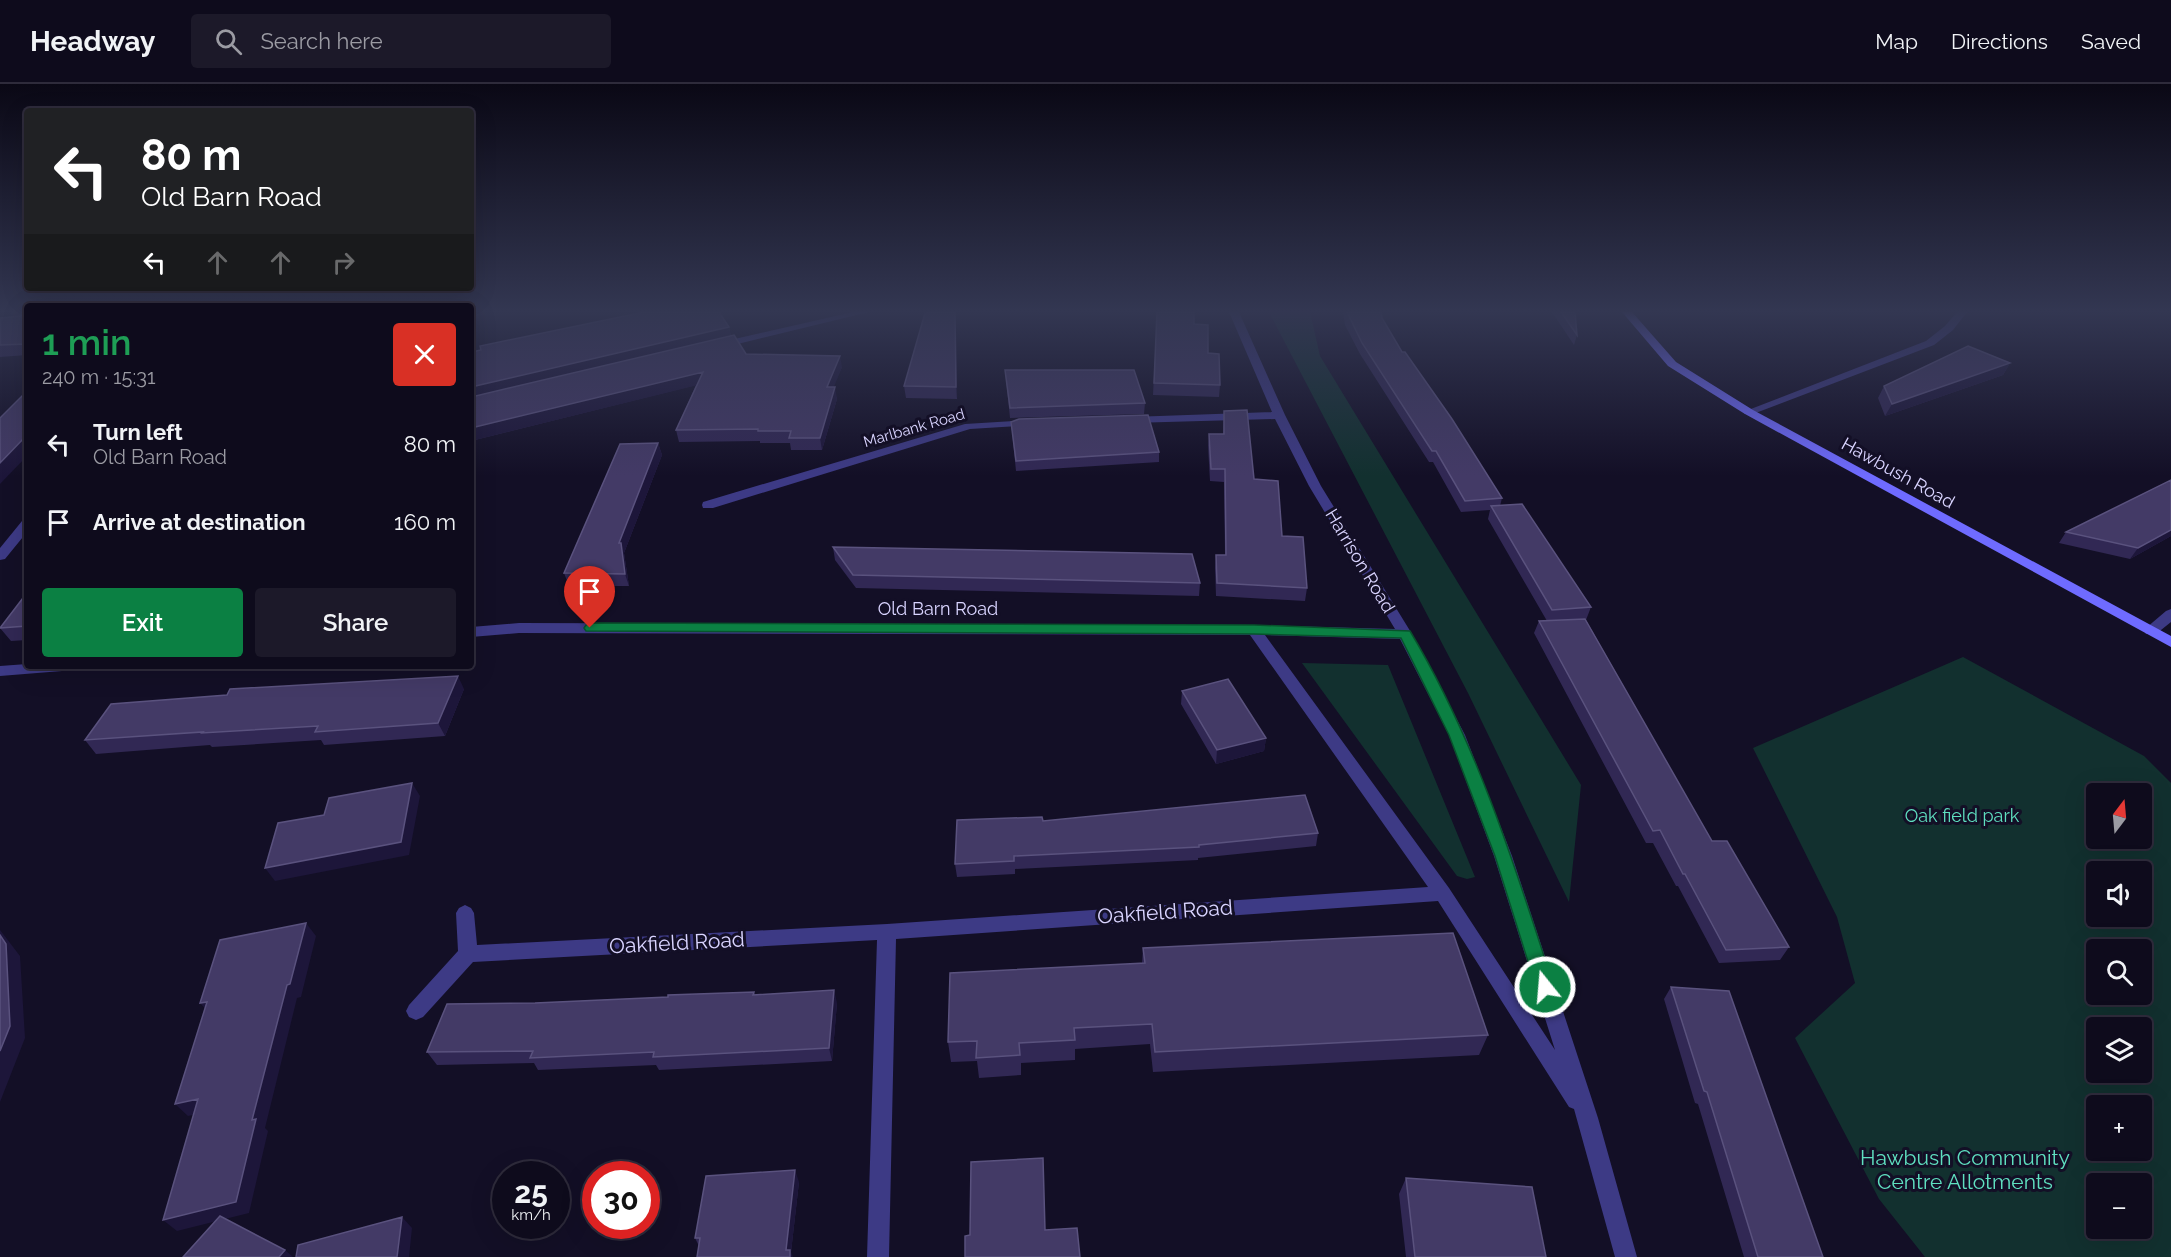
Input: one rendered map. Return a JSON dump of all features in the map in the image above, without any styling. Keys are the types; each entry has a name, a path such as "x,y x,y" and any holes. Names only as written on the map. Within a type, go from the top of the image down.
{"street":[{"name":"Harrison Road","path":"1258,367 1279,415 1315,486 1405,634 1457,735 1503,856 1587,1118 1626,1257"},
{"name":"Hawbush Road","path":"1676,367 1749,412 2171,642"},
{"path":"1749,412 1868,367"},
{"path":"1124,420 1279,415"},
{"name":"Marlbank Road","path":"708,505 969,426 1040,423"},
{"path":"0,556 24,528"},
{"path":"2151,631 2171,614"},
{"name":"Old Barn Road","path":"474,632 519,628 1254,630 1405,634"},
{"name":"Harrison Road","path":"1254,630 1443,893 1587,1118"},
{"path":"0,671 25,669"},
{"name":"Oakfield Road","path":"468,954 887,932 1443,893"},
{"path":"416,1011 468,954 465,913"},
{"path":"878,1257 887,932"}],"green space":[{"path":"1298,367 1327,367 1581,785 1569,902 1468,693"},
{"name":"Oak field park","path":"1963,657 2144,756 2171,783 2171,1257 1925,1257 1879,1199 1795,1038 1855,983 1837,917 1753,748"},
{"path":"1302,663 1388,665 1475,877 1467,879 1457,876"}],"building":[{"path":"474,367 558,367 474,386"},
{"path":"599,367 835,367 827,387 835,387 820,438 789,438 791,431 758,431 758,429 676,430 703,372 474,427 474,396"},
{"path":"910,367 956,367 956,387 904,386"},
{"path":"1155,367 1219,367 1220,385 1154,383"},
{"path":"1377,367 1415,367 1452,419 1502,498 1465,501 1436,451 1432,451"},
{"path":"1924,367 1999,367 1892,404 1884,386"},
{"path":"1005,370 1134,370 1145,403 1010,408"},
{"path":"24,394 24,438 0,463 0,418"},
{"path":"1247,410 1254,479 1278,481 1282,536 1303,537 1307,588 1217,583 1216,555 1226,555 1225,469 1211,469 1209,434 1224,434 1224,411"},
{"path":"1148,415 1159,452 1016,461 1011,422 1019,419"},
{"path":"658,443 619,543 621,543 625,574 564,573 620,444"},
{"path":"2171,480 2171,530 2138,548 2066,532"},
{"path":"1522,504 1591,607 1552,610 1491,506"},
{"path":"833,547 1192,554 1200,583 853,575"},
{"path":"23,598 24,626 0,628"},
{"path":"1585,619 1712,841 1727,841 1789,947 1726,950 1660,830 1653,831 1539,621"},
{"path":"458,676 438,723 315,732 318,726 85,740 111,704 227,695 230,689"},
{"path":"1228,679 1266,738 1217,750 1182,691"},
{"path":"412,783 401,842 265,868 278,823 324,815 329,798"},
{"path":"1305,795 1318,833 1199,845 1199,847 1014,856 1014,861 955,864 957,820 1042,817 1043,821"},
{"path":"306,923 290,984 287,985 252,1120 256,1119 236,1202 163,1220 198,1099 175,1104 207,1002 200,1003 220,940"},
{"path":"1453,933 1488,1035 1155,1052 1152,1024 1074,1028 1075,1040 1019,1043 1020,1055 976,1058 977,1041 948,1042 950,973 1145,963 1143,948"},
{"path":"0,935 6,944 10,1026 0,1051"},
{"path":"1671,987 1729,991 1823,1257 1758,1257 1707,1092 1704,1091"},
{"path":"834,990 829,1048 653,1057 654,1052 530,1058 533,1051 427,1052 447,1004 535,1003 668,997 668,995 754,992 753,995"},
{"path":"1043,1158 1045,1230 1077,1228 1080,1257 965,1257 965,1236 970,1235 971,1162"},
{"path":"795,1170 786,1250 790,1250 790,1257 697,1257 700,1238 695,1238 706,1176"},
{"path":"1406,1178 1532,1187 1546,1257 1415,1257"},
{"path":"220,1216 285,1250 279,1257 183,1257"},
{"path":"402,1217 397,1257 296,1257 298,1245"}],"route":[{"path":"590,628 1254,630 1405,634 1457,735 1503,856 1545,987"}],"park label":[{"name":"Hawbush Community Centre Allotments","path":"1965,1170"}]}
